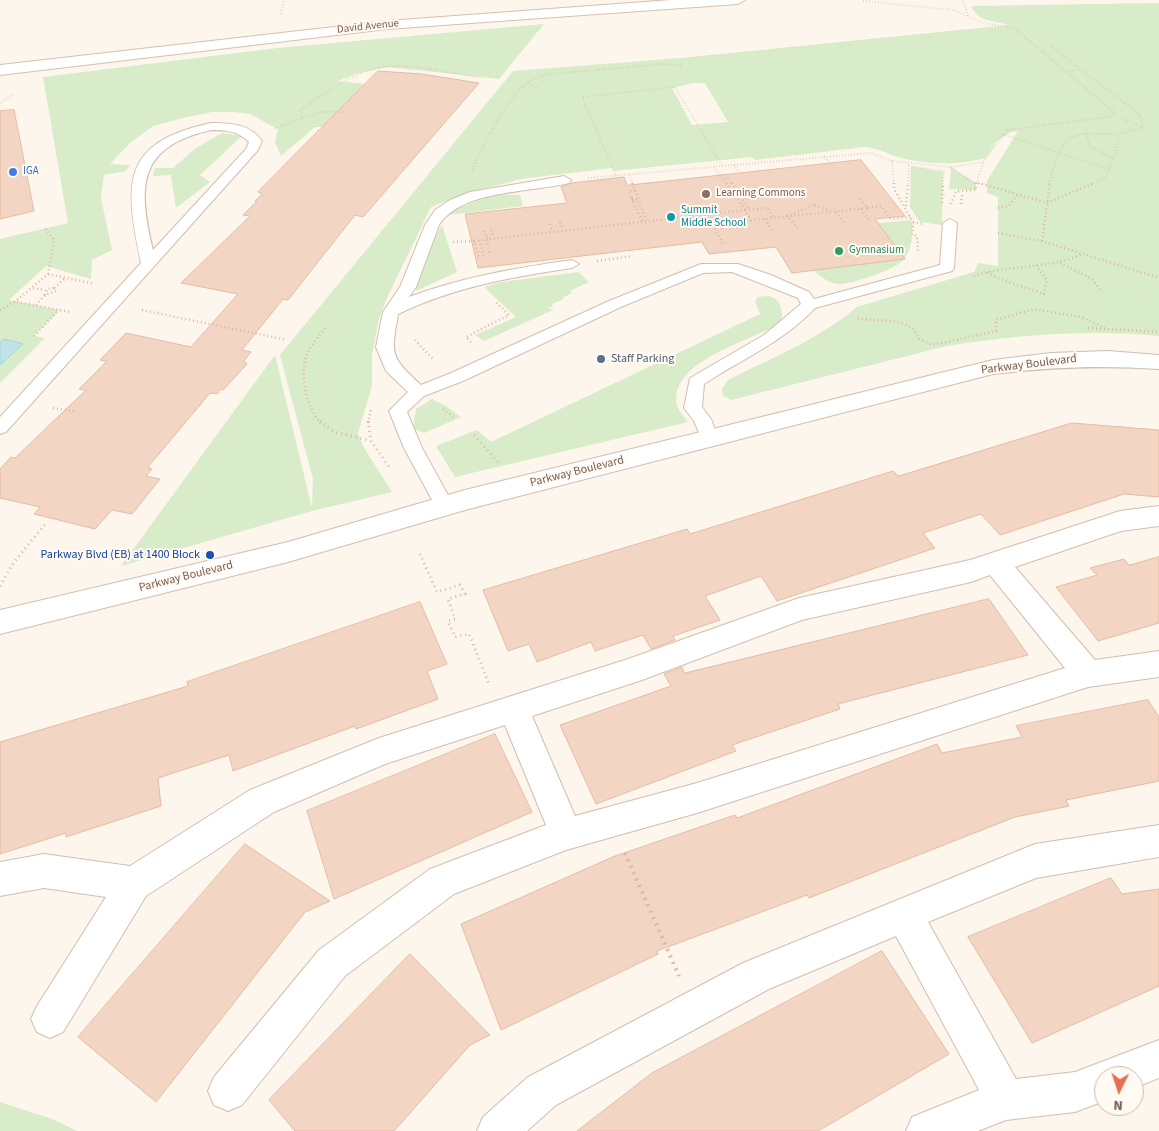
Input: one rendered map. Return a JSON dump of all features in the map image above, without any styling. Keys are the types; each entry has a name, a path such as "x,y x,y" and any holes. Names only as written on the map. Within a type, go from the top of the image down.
{"street":[{"name":"David Avenue","path":"0,70 176,48 434,21 738,0"},
{"name":"Parkway Boulevard","path":"0,622 288,552 445,506 994,367 1051,360 1108,358 1159,362"},
{"path":"50,1019 134,884 262,801 379,752 631,671 800,609 996,563 1120,521 1159,516"},
{"path":"996,563 1088,674"},
{"path":"228,1091 332,963 442,881 566,834 611,823 1088,674 1159,664"},
{"path":"507,711 566,834"},
{"path":"498,1131 542,1091 693,1008 756,976 906,916 1034,861 1159,840"},
{"path":"0,879 44,871 134,884"},
{"path":"906,916 1006,1100"},
{"path":"1141,1066 1159,1059"},
{"path":"926,1131 1006,1100 1075,1092 1094,1084"}],"lane":[{"path":"0,428 252,150 256,141 250,132 237,126 216,125 190,131 158,149 141,171 136,203 149,263"},
{"path":"418,392 392,367 384,347 391,312 408,287 426,234 440,213 454,203 475,195 564,180"},
{"path":"709,438 702,419 693,408 696,382 721,365 747,354 772,339 797,320 809,305 946,268 950,225"},
{"path":"391,312 408,303 479,280 572,264"},
{"path":"445,506 425,466 405,434 398,412 418,392 457,377 615,304 701,269 733,267 766,278 804,295 809,305"}],"path":[{"path":"962,0 969,17"},
{"path":"863,1 953,10 988,24 1013,27 1115,113 1112,116 1007,130 1002,134 983,162 976,183 976,190 956,191 953,195 950,225 942,225 944,171 910,166 906,207"},
{"path":"1050,46 1139,114 1143,127"},
{"path":"475,195 472,170 479,152 522,87 533,79 549,74 666,64 683,66"},
{"path":"302,117 300,110 358,75 374,69 407,68 483,78"},
{"path":"1065,71 1080,70"},
{"path":"527,83 540,89"},
{"path":"616,176 582,96 675,87 722,166"},
{"path":"254,137 302,117 321,112 342,112"},
{"path":"1122,119 1143,127"},
{"path":"1042,241 1058,153 1072,136 1127,134 1143,127"},
{"path":"1002,134 1109,169"},
{"path":"1086,134 1091,147 1113,158"},
{"path":"950,167 976,183 1048,203 1106,178 1119,134"},
{"path":"564,180 870,153 892,161 950,167 983,162"},
{"path":"824,156 831,164"},
{"path":"892,161 894,188 913,222 912,235"},
{"path":"734,165 739,173"},
{"path":"714,167 751,220 881,206 891,220 910,217"},
{"path":"629,174 648,220"},
{"path":"722,179 728,178 749,209"},
{"path":"635,190 629,191 642,221"},
{"path":"998,208 1009,206 1018,194"},
{"path":"642,221 632,199 637,199 648,220"},
{"path":"860,199 868,208"},
{"path":"787,216 814,204 830,212"},
{"path":"716,208 718,212"},
{"path":"648,220 767,208 774,218"},
{"path":"860,208 869,220"},
{"path":"452,242 745,210"},
{"path":"836,211 844,223"},
{"path":"671,214 672,218"},
{"path":"707,214 727,252"},
{"path":"787,216 798,228"},
{"path":"711,220 733,218"},
{"path":"764,219 772,231"},
{"path":"486,238 642,221"},
{"path":"560,222 563,230"},
{"path":"913,222 927,224"},
{"path":"550,224 552,230"},
{"path":"0,310 16,302 48,274 54,240 45,228"},
{"path":"491,230 494,237"},
{"path":"479,240 484,258 492,257 484,231"},
{"path":"998,233 1042,241 1159,278"},
{"path":"474,240 480,262"},
{"path":"974,276 1019,265 1036,266 1060,262 1082,254"},
{"path":"572,264 634,256"},
{"path":"1060,262 1092,279 1102,292"},
{"path":"988,272 998,280 1016,283 1044,294 1047,280 1036,266"},
{"path":"48,274 126,289"},
{"path":"33,288 45,290 55,288 66,278"},
{"path":"35,305 45,295 54,293 55,288"},
{"path":"45,290 45,295"},
{"path":"16,302 100,318"},
{"path":"112,304 287,340"},
{"path":"474,346 466,336 509,315 498,304"},
{"path":"854,317 868,322 897,321 912,326 918,333 919,339 933,345 996,331 996,320 1034,309 1080,317 1105,328"},
{"path":"34,336 59,310"},
{"path":"327,326 308,354 304,370 308,405 321,425 345,437 368,440"},
{"path":"1088,328 1159,332"},
{"path":"413,339 437,363"},
{"path":"474,435 500,465"},
{"path":"0,586 14,562 47,522"},
{"path":"420,554 437,592 460,585 465,594 448,599 455,619 448,621 455,637 470,634 507,711"},
{"path":"611,823 693,1008"}],"green space":[{"path":"1159,3 1159,336 1079,333 973,342 947,346 731,400 723,396 722,389 728,380 778,356 827,329 857,307 974,272 978,263 998,266 998,197 987,193 987,181 1018,131 1011,132 988,147 996,143 986,158 965,162 922,162 864,147 755,160 752,157 613,171 612,168 521,179 468,193 431,207 386,300 379,319 372,355 372,386 358,433 364,448 392,492 312,511 121,566 275,355 312,508 313,479 280,355 513,71 681,58 1009,25 982,18 971,6","holes":["694,83 705,83 728,122 692,125 672,88"]},
{"path":"544,24 499,79 388,67 355,74 338,81 365,84 327,127 315,127 281,156 275,142 278,129 250,114 212,112 153,126 129,144 110,164 130,165 126,171 104,175 101,198 112,250 92,260 91,279 46,266 9,300 59,310 34,336 45,338 0,383 0,239 68,223 43,77 277,48"},
{"path":"222,133 242,136 200,175 210,182 176,208 171,175 153,176 155,168 173,168 196,148"},
{"path":"911,166 943,172 942,225 920,222 910,207"},
{"path":"950,167 976,183 976,190 949,189"},
{"path":"495,194 520,195 523,206 448,215 454,210"},
{"name":"Gymnasium","path":"875,219 878,223 911,220 911,245 905,258 894,267 885,271 841,284 826,280 814,270 792,273 766,232"},
{"path":"442,225 457,272 416,291 416,283 432,241"},
{"path":"579,272 589,282 570,291 572,293 548,308 553,310 484,341 475,335 516,317 484,287 501,282"},
{"path":"768,296 776,299 780,304 782,320 774,327 709,357 682,380 677,394 679,410 688,422 455,477 436,446 477,430 491,442 760,314 755,301 758,297"},
{"path":"432,399 461,417 424,433 413,428 416,409"},
{"path":"0,1102 55,1120 77,1131 0,1131"}],"water":[{"path":"4,339 23,344 0,365 0,343"}],"building":[{"path":"378,71 422,74 479,83 363,217 355,215 288,300 283,299 242,350 251,352 244,361 247,364 223,390 221,389 217,394 210,393 148,467 152,469 146,476 160,479 132,514 112,510 95,529 34,514 40,507 0,498 0,469 11,457 15,458 86,390 79,389 107,361 100,360 126,333 191,347 238,294 181,283 250,216 243,215 262,194 258,192"},
{"name":"IGA","path":"14,110 34,211 0,219 0,111"},
{"name":"Summit Middle School","path":"861,160 905,216 875,219 905,259 792,273 776,247 709,254 702,242 478,268 465,214 567,203 561,187 572,183 624,177 627,185"},
{"path":"1072,423 1159,430 1159,497 1124,494 1000,535 981,514 923,533 935,548 777,601 761,576 705,596 720,620 673,636 675,640 651,649 643,635 595,651 591,642 537,662 529,644 508,651 483,590 687,529 690,534 893,471 898,476"},
{"path":"1159,557 1159,623 1098,641 1056,587 1097,575 1090,568 1124,559 1129,565"},
{"path":"989,599 1028,655 838,704 840,709 732,745 736,751 596,804 560,725 671,686 664,674 682,667 684,673"},
{"path":"420,602 447,664 427,671 438,699 356,729 355,726 233,771 229,755 158,778 161,806 66,837 66,833 0,854 0,742 188,686 187,682"},
{"path":"1148,700 1159,717 1159,781 1066,800 1069,806 1015,817 809,898 807,895 657,951 658,954 501,1030 461,924 615,856 735,815 737,818 937,744 942,753 1022,737 1016,726"},
{"path":"495,734 532,812 334,899 307,811"},
{"path":"245,844 330,901 305,912 156,1102 78,1037"},
{"path":"1111,878 1122,894 1159,889 1159,986 1032,1043 968,937"},
{"path":"882,951 949,1054 818,1131 577,1131 652,1073"},
{"path":"410,954 490,1035 470,1045 394,1131 295,1131 269,1100"}],"place":[{"name":"IGA","path":"13,172"},
{"name":"Learning Commons","path":"706,194"},
{"name":"Summit Middle School","path":"671,217"},
{"name":"Gymnasium","path":"839,251"},
{"name":"Staff Parking","path":"601,359"},
{"name":"Parkway Blvd (EB) at 1400 Block","path":"210,555"}]}
